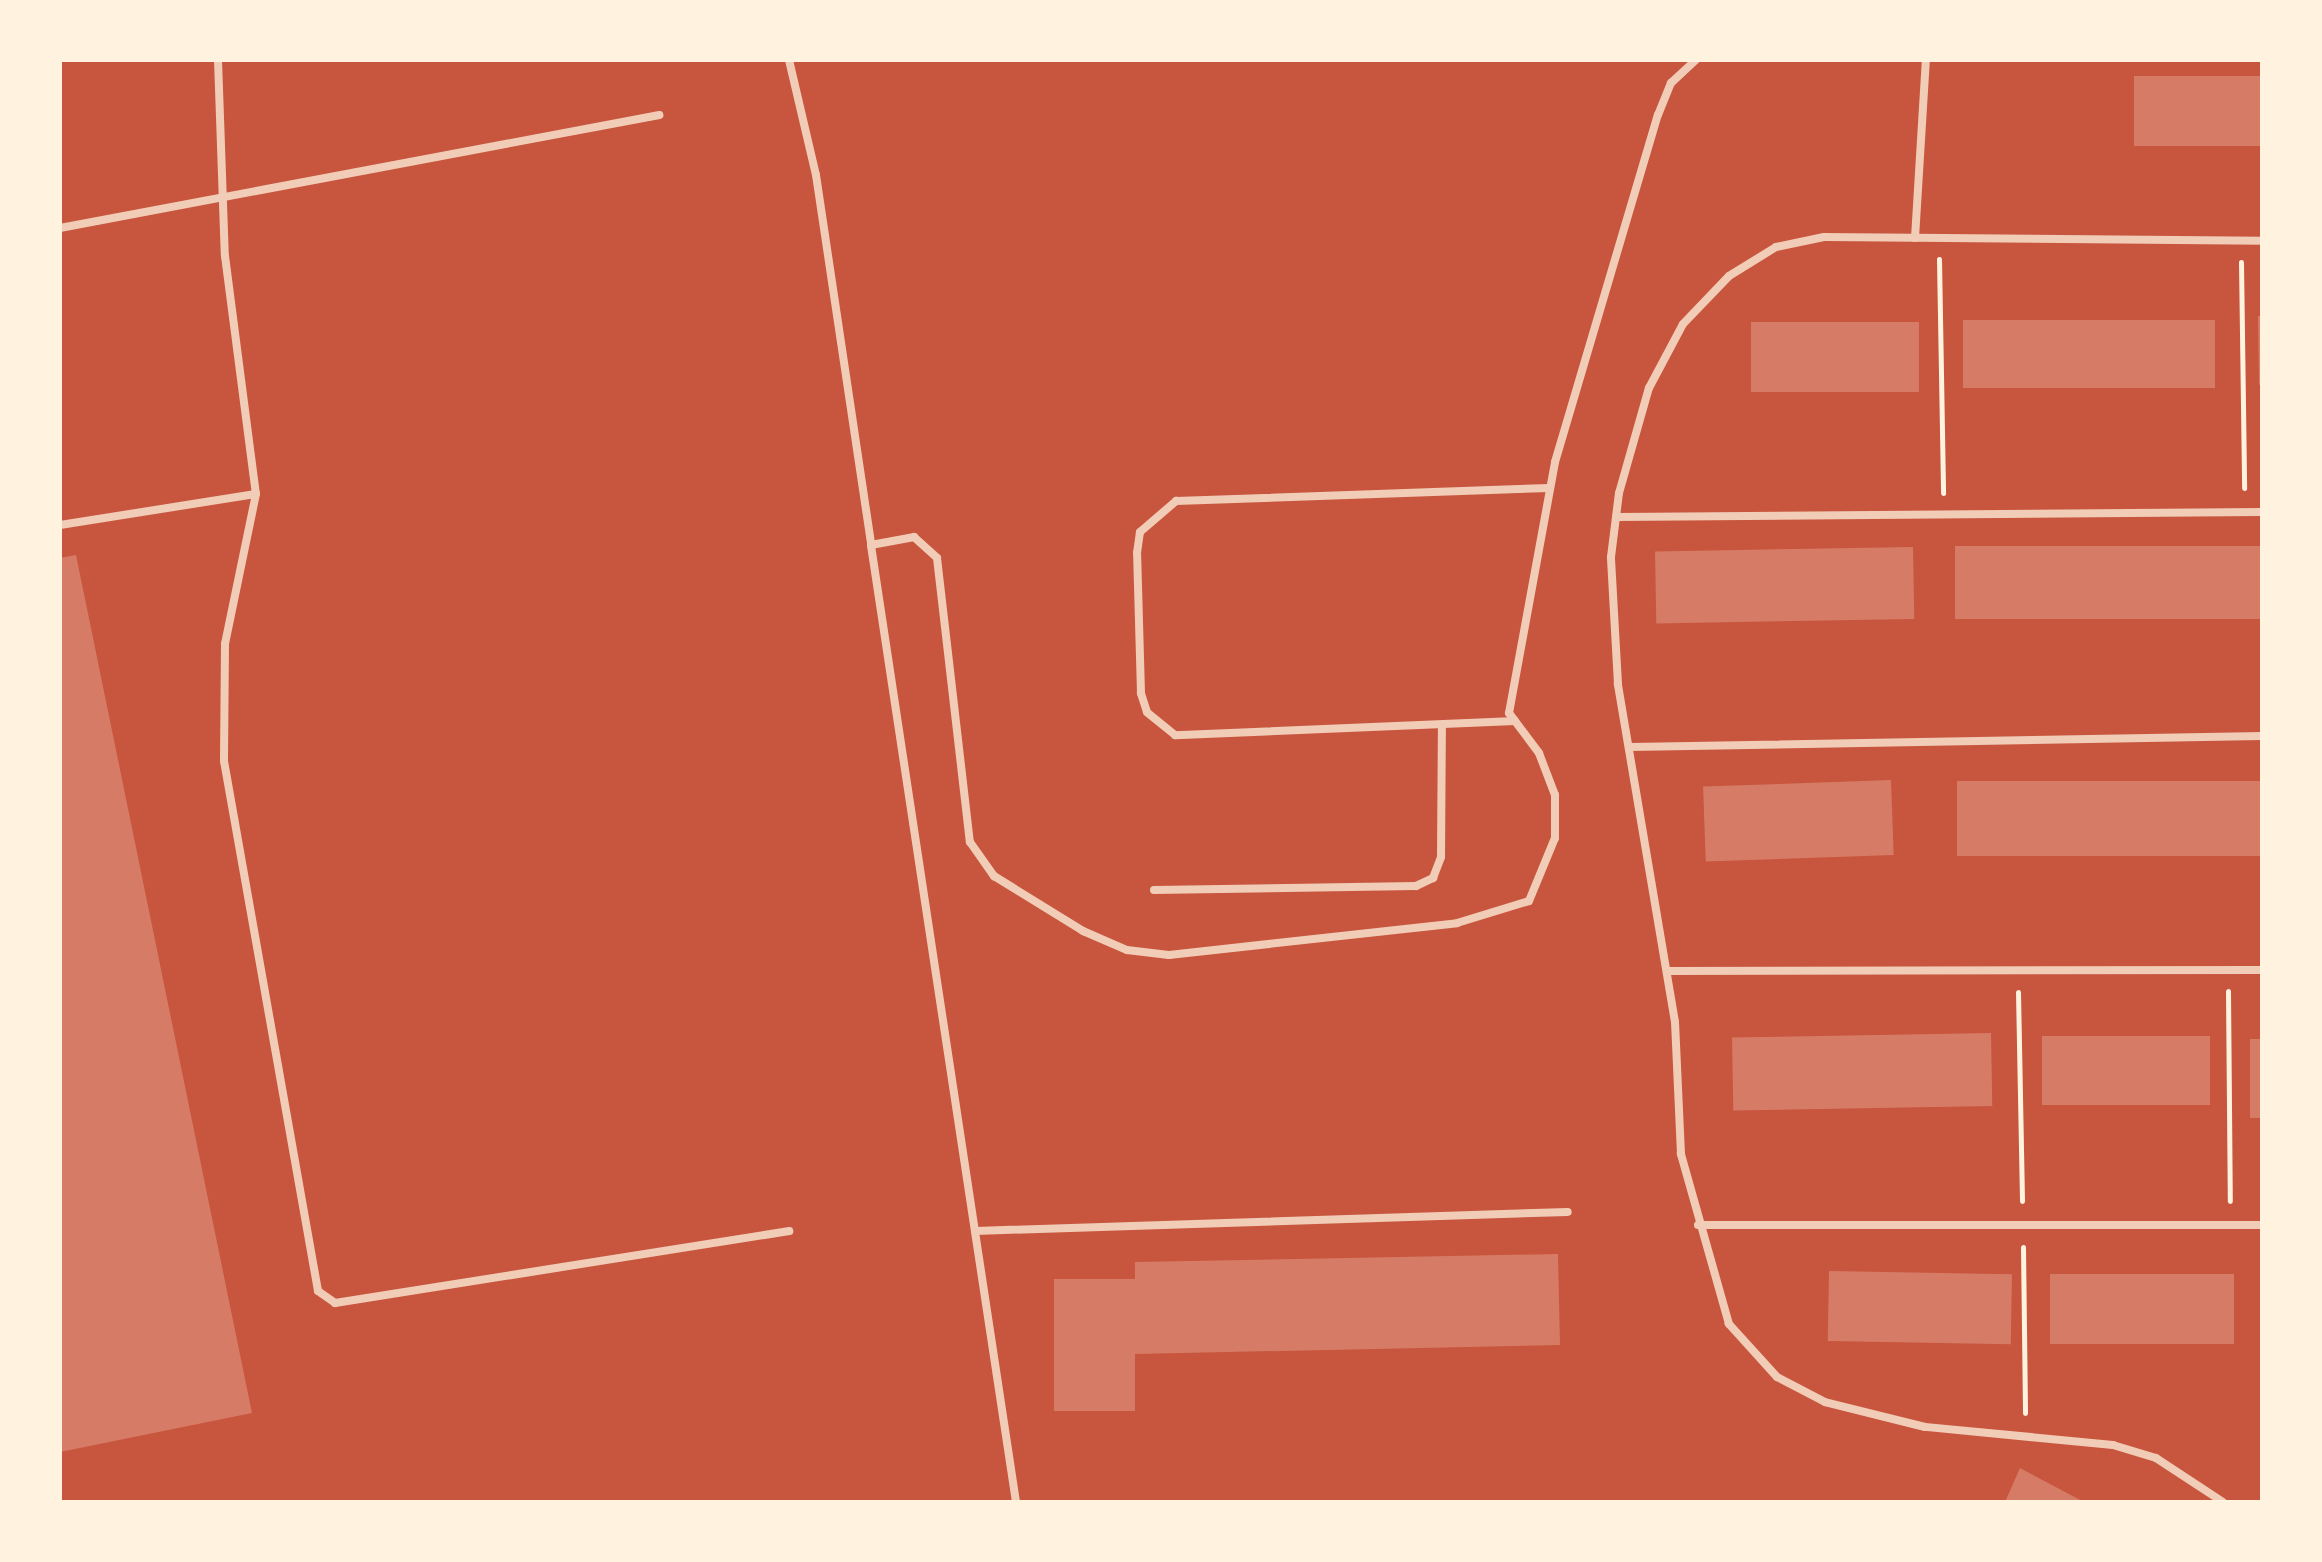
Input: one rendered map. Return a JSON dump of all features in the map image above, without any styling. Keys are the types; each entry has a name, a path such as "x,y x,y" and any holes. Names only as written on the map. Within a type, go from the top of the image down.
{"street":[{"path":"218,60 223,197 256,494 225,644 224,761 318,1291 335,1303 789,1231"},
{"path":"789,60 816,175 1016,1502"},
{"path":"871,545 914,537 937,558 970,842 994,876 1127,950 1169,955 1457,923 1529,901 1555,838 1555,795 1539,753 1509,713 1550,488 1658,115 1671,83 1696,60"},
{"path":"1915,238 1926,60"},
{"path":"60,228 659,115"},
{"path":"2223,1502 2156,1458 2113,1445 1925,1427 1825,1402 1777,1377 1729,1324 1698,1225 1681,1154 1667,971 1612,618 1616,517 1649,388 1683,324 1729,276 1776,247 1824,237 2262,241"},
{"path":"1515,721 1442,727 1200,735 1160,727 1141,693 1140,532 1176,501 1550,488"},
{"path":"60,525 256,494"},
{"path":"1616,517 2262,512"},
{"path":"1154,890 1416,886 1433,878 1441,857 1442,727"},
{"path":"1630,747 2262,736"},
{"path":"1667,971 2262,970"},
{"path":"975,1231 1568,1212"},
{"path":"1698,1225 2262,1225"}],"path":[{"path":"1938,238 1943,514"},
{"path":"2241,241 2244,512"},
{"path":"2228,970 2230,1225"},
{"path":"2018,971 2025,1438"}],"building":[{"path":"2134,76 2262,76 2262,146 2134,146"},
{"path":"2258,316 2262,316 2262,384 2259,385"},
{"path":"1963,320 2215,320 2215,388 1963,388"},
{"path":"1751,322 1919,322 1919,392 1751,392"},
{"path":"1955,546 2262,546 2262,619 1955,619"},
{"path":"1913,547 1914,619 1656,623 1655,552"},
{"path":"76,555 252,1413 60,1452 60,558"},
{"path":"1891,780 1894,855 1706,862 1703,787"},
{"path":"1957,781 2262,781 2262,856 1957,856"},
{"path":"1991,1033 1992,1106 1733,1111 1732,1038"},
{"path":"2042,1036 2210,1036 2210,1105 2042,1105"},
{"path":"2250,1039 2262,1039 2262,1118 2250,1118"},
{"path":"1558,1254 1560,1345 1135,1354 1135,1411 1054,1411 1054,1279 1135,1279 1135,1262"},
{"path":"1829,1271 2012,1274 2011,1344 1828,1341"},
{"path":"2050,1274 2234,1274 2234,1344 2050,1344"},
{"path":"2020,1468 2084,1502 2005,1502"}]}
